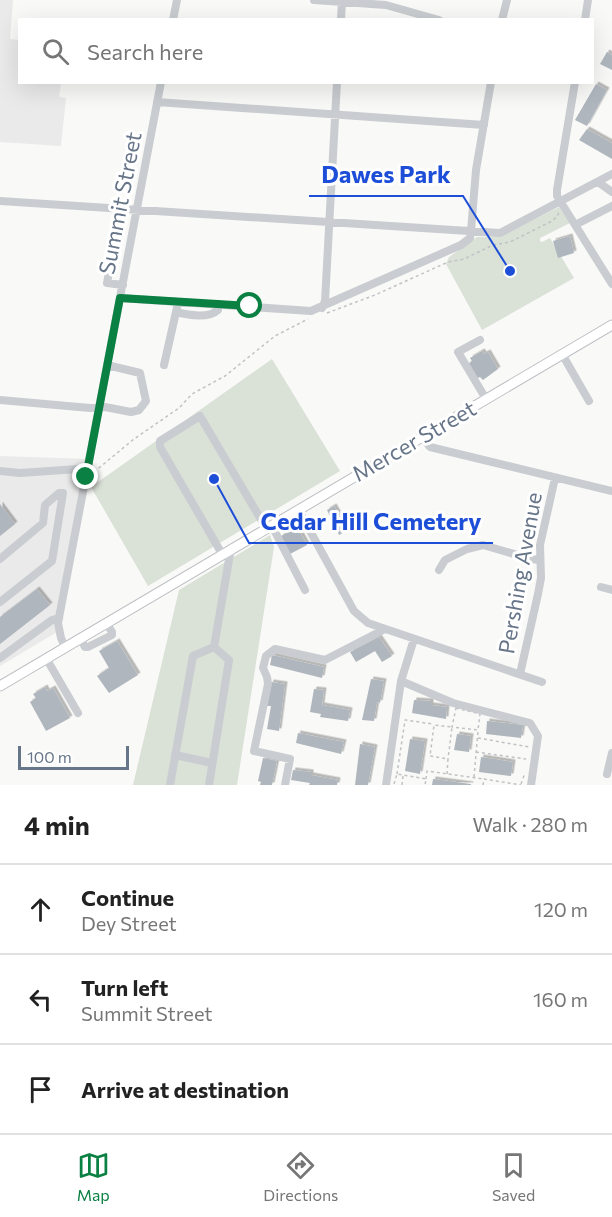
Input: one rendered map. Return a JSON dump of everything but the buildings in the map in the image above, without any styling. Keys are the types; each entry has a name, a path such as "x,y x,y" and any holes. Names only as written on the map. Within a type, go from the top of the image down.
{"main road":[{"name":"Mercer Street","path":"1,683 612,325"}],"street":[{"path":"173,18 177,0"},
{"path":"314,0 397,3 434,18"},
{"path":"502,18 507,0"},
{"path":"585,18 588,0"},
{"path":"341,18 342,1"},
{"name":"Summit Street","path":"65,647 58,631 59,618 161,84"},
{"path":"321,311 325,301 337,84"},
{"path":"120,298 321,311 461,245 470,238 476,170 491,84"},
{"path":"574,84 557,190 560,202 609,274 612,284"},
{"path":"158,102 484,125"},
{"path":"0,201 500,232 612,174"},
{"path":"597,182 612,192"},
{"path":"575,225 612,206"},
{"path":"111,262 107,283 123,285"},
{"path":"164,364 178,302"},
{"path":"176,312 212,315 218,310 218,304"},
{"path":"480,340 458,352 486,399"},
{"path":"562,354 589,401"},
{"path":"0,400 131,412 143,407 146,401 140,373 107,365"},
{"path":"222,554 160,447 160,441 200,416 305,590"},
{"path":"421,436 430,447 612,491"},
{"path":"0,471 20,473 78,469 86,474"},
{"name":"Pershing Avenue","path":"520,675 538,594 540,545 555,478"},
{"path":"0,559 44,522 45,505 59,493 63,494 52,561 0,602"},
{"path":"298,509 354,611 368,623 383,630 542,682"},
{"path":"439,570 445,560 467,549 483,545 540,560"},
{"path":"214,647 231,548"},
{"path":"601,587 612,590"},
{"path":"0,658 51,620 59,618"},
{"path":"80,638 88,648 112,635 105,623"},
{"path":"285,785 290,759 254,751 268,684 263,668 266,657 274,649 325,660 383,630"},
{"path":"387,785 401,681 414,639"},
{"path":"170,785 193,656 214,647"},
{"path":"209,785 229,660 214,647"},
{"path":"46,658 78,713"},
{"path":"401,681 453,703 530,723 538,736 531,785"},
{"path":"175,755 212,763"},
{"path":"607,774 612,758"}],"path":[{"path":"321,311 375,296 448,262 464,259 489,247 510,242 550,222 557,217 559,212"},
{"path":"86,474 179,408 192,394 225,376 244,362 261,344 308,319"},
{"path":"447,774 456,708 480,714 474,777"},
{"path":"394,785 405,720 478,730"},
{"path":"434,724 430,756 448,759"},
{"path":"476,752 527,759 529,746 477,738"},
{"path":"425,785 427,771 521,784 526,770"},
{"path":"397,774 426,779"},
{"path":"402,785 403,775"},
{"path":"483,785 484,779"}],"shaded area":[{"path":"0,0 13,0 10,39 18,40 18,84 61,84 59,97 66,98 61,146 0,142"},
{"path":"559,207 570,223 540,238 540,241 550,238 574,278 482,330 446,264 449,257 477,237 501,236"},
{"path":"272,359 340,471 148,586 91,487"},
{"path":"0,456 89,459 57,632 0,666"},
{"path":"270,535 274,547 237,785 133,785 179,590"}],"place":[{"name":"Dawes Park","path":"510,271"},
{"name":"Cedar Hill Cemetery","path":"214,479"}],"route":[{"path":"86,477 120,298 250,306"}]}
